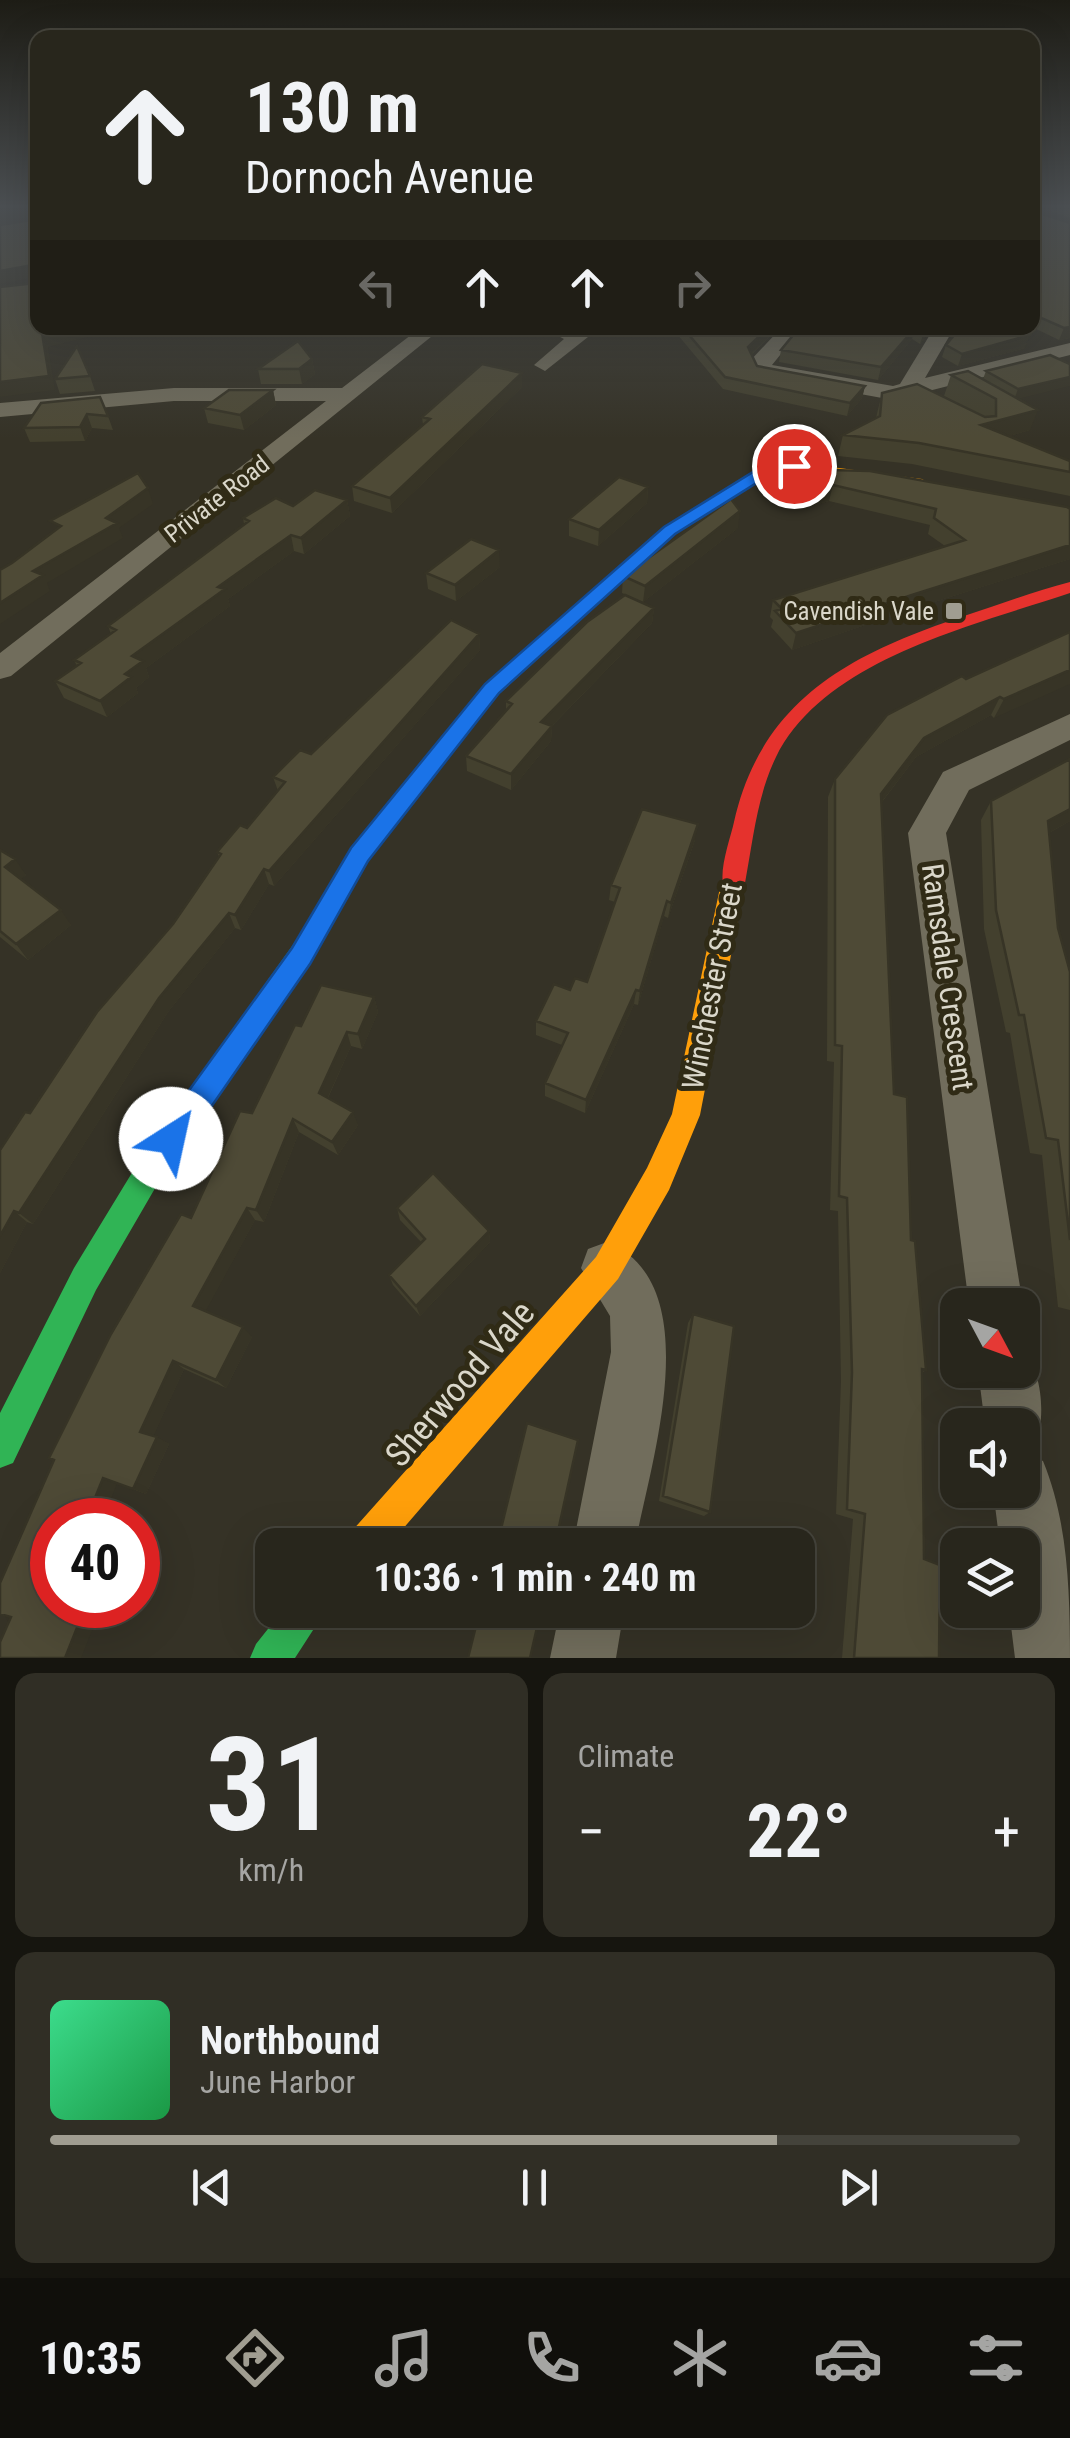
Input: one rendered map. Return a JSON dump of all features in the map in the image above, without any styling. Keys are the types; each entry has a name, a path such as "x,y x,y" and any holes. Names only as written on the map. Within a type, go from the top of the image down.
{"street":[{"name":"Private Road","path":"0,669 13,648 350,396 424,335"},
{"path":"545,365 578,336 575,335"},
{"path":"785,335 760,362 764,370 893,394 1066,353"},
{"path":"908,389 940,335"},
{"path":"1025,335 1066,353"},
{"path":"908,389 949,410"},
{"path":"0,410 114,396 290,392 350,396"},
{"path":"0,1450 85,1279 151,1168 301,956 360,854 492,689 670,530 758,475 794,466 942,488"},
{"name":"Winchester Street","path":"606,1268 658,1179 686,1114 751,795 776,740 815,696 863,662 1070,586"},
{"name":"Ramsdale Crescent","path":"994,1288 927,833 956,781 1070,726"},
{"path":"606,1268 626,1291 639,1326 636,1368 607,1528"},
{"name":"Sherwood Vale","path":"379,1528 606,1268"},
{"path":"1026,1508 1048,1658"},
{"path":"270,1658 294,1628"},
{"path":"583,1658 589,1628"}],"building":[{"path":"30,284 30,335 42,335 49,376 0,382 0,287"},
{"path":"1040,284 1070,284 1070,327 1040,318"},
{"path":"689,335 761,335 748,347 757,366 865,386 850,403 725,377"},
{"path":"793,335 909,335 881,367 781,350"},
{"path":"954,335 1030,335 962,354 946,345"},
{"path":"298,341 312,359 299,369 258,369"},
{"path":"77,346 90,376 55,379"},
{"path":"1050,355 1070,364 1070,377 1018,389 986,371"},
{"path":"482,364 522,373 390,498 352,486 430,419 422,417"},
{"path":"968,371 1038,410 981,425 1070,461 1070,472 919,443 843,435 880,416 882,393 917,384 985,417 996,416 996,399 951,375"},
{"path":"229,390 273,390 240,415 204,408"},
{"path":"100,397 108,416 87,414 80,427 24,428 41,403"},
{"path":"790,469 870,471 1067,507 1070,545 796,633 775,611 782,609 773,600 965,540 934,518 936,509 833,485 818,490"},
{"path":"138,473 148,488 106,518 117,523 33,571 43,575 0,603 0,570 61,526 50,521"},
{"path":"619,477 648,487 599,530 569,519"},
{"path":"315,490 347,500 301,538 291,535 218,587 225,589 132,656 143,661 125,674 131,677 100,701 55,681 81,663 74,660 116,630 108,626 249,521 243,518 276,498 293,506"},
{"path":"731,499 740,511 645,586 623,576"},
{"path":"471,539 499,550 455,585 426,573"},
{"path":"625,595 654,608 541,722 552,726 511,774 466,756 512,704 506,701 587,622"},
{"path":"451,620 479,634 269,871 264,869 235,915 229,913 159,998 19,1213 14,1211 0,1236 0,1150 25,1112 30,1113 97,1012 173,924 221,854 217,852 240,825 247,828 285,782 273,777 300,750 311,754"},
{"path":"1070,632 1070,670 1004,699 1000,697 924,738 881,794 894,1094 907,1097 911,1240 915,1241 926,1370 922,1369 924,1559 940,1565 939,1658 854,1658 865,1514 847,1509 852,1372 847,1198 839,1196 842,1046 835,1045 835,779 887,715 962,676 966,679"},
{"path":"1070,759 1070,809 1048,821 1058,928 1070,972 1070,1240 1058,1140 1046,1138 1024,1015 1019,1015 996,910 991,801"},
{"path":"642,809 698,824 671,903 667,901 640,991 636,990 586,1100 545,1083 568,1033 536,1021 554,984 570,990 575,978 587,982 620,888 611,885"},
{"path":"0,850 15,859 5,867 61,910 16,944 0,931"},
{"path":"321,985 374,997 358,1034 347,1032 319,1093 353,1112 332,1142 293,1119 256,1210 247,1208 193,1306 243,1327 216,1380 173,1361 140,1432 157,1437 133,1489 103,1478 95,1498 37,1498 54,1460 49,1458 111,1334 181,1214 191,1218 240,1111 252,1113 295,1025 301,1026"},
{"path":"433,1173 489,1231 416,1306 389,1275 425,1239 397,1208"},
{"path":"693,1314 734,1326 710,1512 663,1496"},
{"path":"527,1423 578,1440 559,1528 501,1528"},
{"path":"30,1515 30,1628 77,1628 65,1658 0,1658 0,1642 11,1617 0,1614 0,1583"},
{"path":"476,1628 537,1628 530,1658 468,1658"}],"traffic: fast":[{"path":"0,1450 85,1279 151,1168 309,942"},
{"path":"270,1658 293,1628"}],"traffic: slow":[{"path":"309,942 359,855 492,689 670,530 758,475 794,466 922,484"},
{"path":"379,1528 607,1268 658,1179 686,1115 733,883"}],"traffic: jam":[{"path":"733,883 759,772 777,738 804,707 836,681 910,642 1070,587"}],"place":[{"name":"Cavendish Vale","path":"954,611"}],"route":[{"path":"171,1139 301,956 360,854 492,689 608,581 670,530 758,475 794,466"}]}
